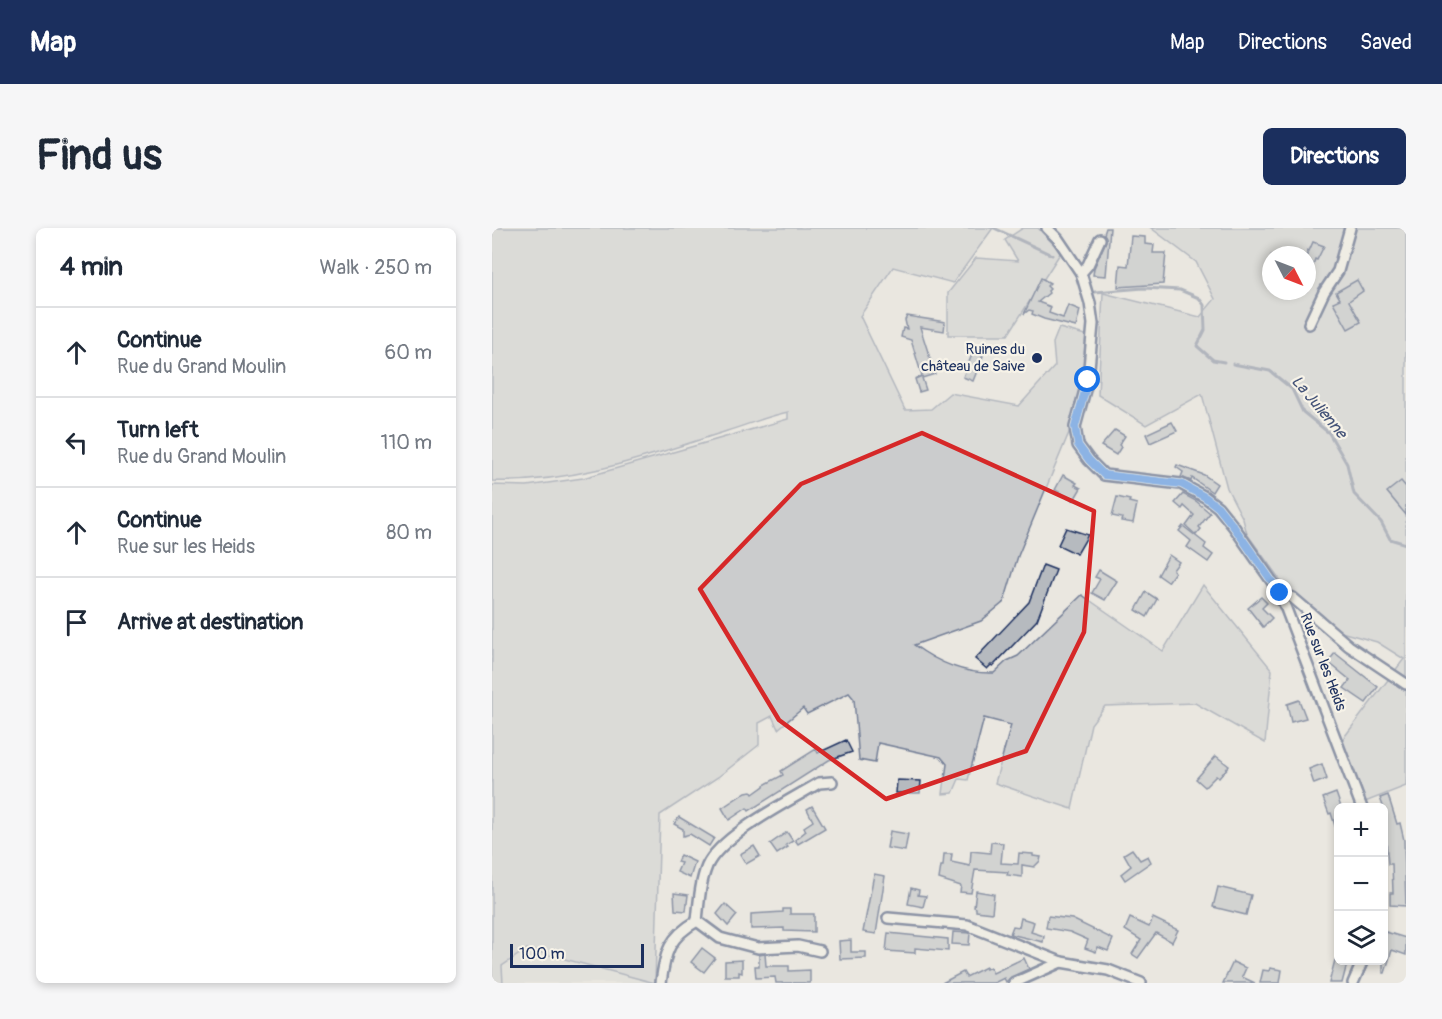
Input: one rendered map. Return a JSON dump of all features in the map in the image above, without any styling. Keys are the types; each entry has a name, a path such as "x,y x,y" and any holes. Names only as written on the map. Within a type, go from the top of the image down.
{"street":[{"path":"1047,228 1058,239 1081,273 1088,265 1100,239"},
{"path":"1309,324 1324,292 1338,271 1350,228"},
{"name":"Rue sur les Heids","path":"1081,273 1090,303 1093,324 1088,380 1075,427 1078,445 1104,475 1181,484 1218,507 1280,593 1360,803"},
{"path":"1280,593 1293,598 1349,646 1406,684"},
{"path":"697,921 702,882 707,867 720,846 819,783 832,782"},
{"path":"888,918 967,925 1061,962 1108,970 1141,983"},
{"path":"697,921 720,938 758,948 798,946 820,951"},
{"path":"661,983 665,952 687,927 697,921"},
{"path":"1014,983 1061,962"},
{"path":"1353,983 1361,965"}],"highlighted area":[{"path":"922,433 1094,511 1084,632 1026,751 886,799 779,720 700,589 801,484"}],"shaded area":[{"path":"492,228 993,228 953,283 893,267 860,316 905,410 931,409 950,393 1019,406 1055,366 1053,343 1059,328 1089,336 1073,423 1018,556 1004,602 981,621 914,645 952,666 983,673 994,673 1007,661 1018,656 1082,595 1163,651 1203,585 1272,670 1265,743 1195,703 1105,706 1091,724 1072,809 995,783 1011,725 984,718 968,780 959,779 953,793 943,794 947,764 941,757 878,743 875,763 859,760 854,699 849,693 807,714 803,708 778,729 772,716 759,723 759,745 718,777 660,815 655,983 527,949 502,966 503,983 492,983 492,485 527,486 583,478 788,419 788,412 670,449 582,473 523,481 492,481"},
{"path":"1023,228 1038,228 1061,252 1008,335 948,335 948,293 976,258 1018,261 1005,240"},
{"path":"1151,228 1406,228 1406,786 1365,802 1342,740 1404,659 1377,642 1341,632 1284,585 1247,534 1243,519 1227,488 1202,394 1146,425 1098,395 1103,293 1200,317 1215,299 1196,262"},
{"path":"527,949 655,983 503,983 502,966"}],"building":[{"path":"1106,228 1110,228 1106,276 1093,275 1106,241 1104,234"},
{"path":"1131,236 1145,237 1145,244 1154,245 1153,253 1166,253 1163,284 1118,287 1120,265 1128,266"},
{"path":"1313,242 1324,246 1317,260 1316,246 1311,246"},
{"path":"1041,278 1050,283 1047,286 1050,289 1049,293 1038,302 1051,307 1049,313 1063,318 1068,305 1080,310 1076,327 1044,319 1032,314 1033,311 1029,310 1024,314"},
{"path":"1357,280 1363,291 1349,301 1361,322 1348,329 1333,302 1340,299 1336,292"},
{"path":"907,316 945,322 944,331 920,327 935,374 922,378 926,390 919,392 915,379 922,376 911,340 901,337 903,328 907,329 905,320"},
{"path":"973,352 983,356 973,381 963,377"},
{"path":"1172,422 1177,431 1150,443 1146,434"},
{"path":"1115,430 1125,436 1116,455 1101,446"},
{"path":"1177,465 1204,475 1217,484 1212,492 1192,478 1191,481 1181,477 1183,472 1176,467"},
{"path":"1063,475 1081,488 1074,500 1055,490"},
{"path":"1401,481 1406,487 1406,515 1387,492"},
{"path":"1183,494 1210,513 1196,535 1186,526 1194,515 1184,506 1182,509 1175,503"},
{"path":"1117,497 1137,504 1133,523 1121,521 1122,518 1112,516"},
{"path":"1183,526 1206,544 1204,548 1213,555 1208,562 1187,547 1191,541 1179,531"},
{"path":"1066,528 1088,535 1077,554 1058,545"},
{"path":"1169,555 1179,562 1168,582 1158,575"},
{"path":"1043,565 1056,570 1037,620 993,666 987,669 975,659 1029,602"},
{"path":"1099,570 1117,581 1105,600 1092,593 1100,579 1095,577"},
{"path":"1146,592 1157,599 1147,617 1136,610"},
{"path":"1261,597 1267,603 1262,608 1272,618 1263,627 1248,608"},
{"path":"1335,653 1378,687 1366,703 1344,688 1350,680 1328,662"},
{"path":"1299,700 1306,718 1291,722 1287,704"},
{"path":"846,740 852,752 829,760 749,811 747,808 729,820 722,808 746,792 751,791 753,794 783,775 781,771 816,749 818,753"},
{"path":"1216,756 1229,766 1219,778 1216,776 1205,787 1196,779"},
{"path":"1322,764 1327,779 1314,784 1309,769"},
{"path":"897,780 921,781 920,793 896,793"},
{"path":"1336,793 1340,803 1334,803 1334,822 1331,813 1329,814 1323,798"},
{"path":"1388,795 1397,824 1400,823 1404,840 1406,906 1390,905 1390,893 1393,893 1392,864 1388,864 1388,803 1382,803 1380,798"},
{"path":"812,806 825,828 798,844 795,840 806,831 804,827 813,821 807,809"},
{"path":"679,817 714,838 709,846 690,834 683,836 683,829 674,824"},
{"path":"890,831 908,834 905,851 887,848"},
{"path":"787,832 793,841 777,854 770,844"},
{"path":"991,842 1003,843 1001,863 1018,864 1019,853 1041,857 1040,861 1034,867 1022,865 1022,877 1007,875 1008,872 975,870 971,893 960,892 961,886 939,879 944,854 952,854 951,862 970,866 971,851 990,853"},
{"path":"754,846 760,856 746,864 740,854"},
{"path":"1132,849 1140,860 1148,856 1151,862 1125,880 1121,874 1131,866 1124,854"},
{"path":"680,855 695,862 690,878 677,872 681,863 677,862"},
{"path":"874,874 885,876 876,934 863,932"},
{"path":"1218,887 1251,895 1246,915 1213,907"},
{"path":"911,888 919,890 918,895 926,896 923,907 908,904"},
{"path":"976,891 994,894 992,913 976,911 974,907"},
{"path":"674,893 688,895 686,911 675,910"},
{"path":"725,904 737,915 728,926 717,914"},
{"path":"783,909 790,909 790,914 814,914 814,932 784,931 784,928 751,929 751,914 783,912"},
{"path":"1048,916 1072,919 1113,939 1108,951 1098,947 1096,952 1085,948 1088,940 1070,932 1046,928"},
{"path":"1021,918 1034,922 1031,932 1044,936 1043,942 1010,934 1013,926 1019,927"},
{"path":"1130,918 1149,927 1153,918 1178,930 1172,942 1156,933 1138,958 1132,954 1141,940 1125,930"},
{"path":"953,932 970,933 969,945 952,944"},
{"path":"888,933 948,939 948,951 915,948 915,953 886,951"},
{"path":"1388,933 1406,938 1406,955 1392,950 1388,963"},
{"path":"851,940 851,952 866,952 866,958 840,959 839,941"},
{"path":"702,948 715,958 704,972 691,962"},
{"path":"765,954 766,966 789,966 789,971 810,970 810,983 776,983 775,977 756,978 755,966 759,966 759,955"},
{"path":"1024,958 1029,969 1011,977 1006,982 1004,978 994,983 942,983 963,972 966,977 986,967 986,969 990,967 993,973"},
{"path":"742,960 742,973 739,972 739,976 725,976 725,961"},
{"path":"1233,962 1246,968 1242,977 1255,983 1223,983"},
{"path":"1334,964 1347,965 1342,983 1329,983"},
{"path":"1383,965 1387,965 1385,973 1383,973"},
{"path":"1270,968 1282,970 1280,983 1260,983 1263,970 1269,971"}],"waterway":[{"name":"La Julienne","path":"994,228 1052,255"},
{"name":"La Julienne","path":"1095,292 1144,288 1180,290 1199,298 1204,305 1205,330 1197,346 1213,360 1224,362"},
{"name":"La Julienne","path":"1233,364 1270,371 1292,389 1303,412 1329,433 1347,464 1354,494 1381,522 1390,539 1406,544"}],"place":[{"name":"Ruines du château de Saive","path":"1037,358"}],"route":[{"path":"1088,380 1075,427 1078,445 1089,460 1104,475 1181,484 1205,497 1218,507 1234,527 1280,593"}]}
